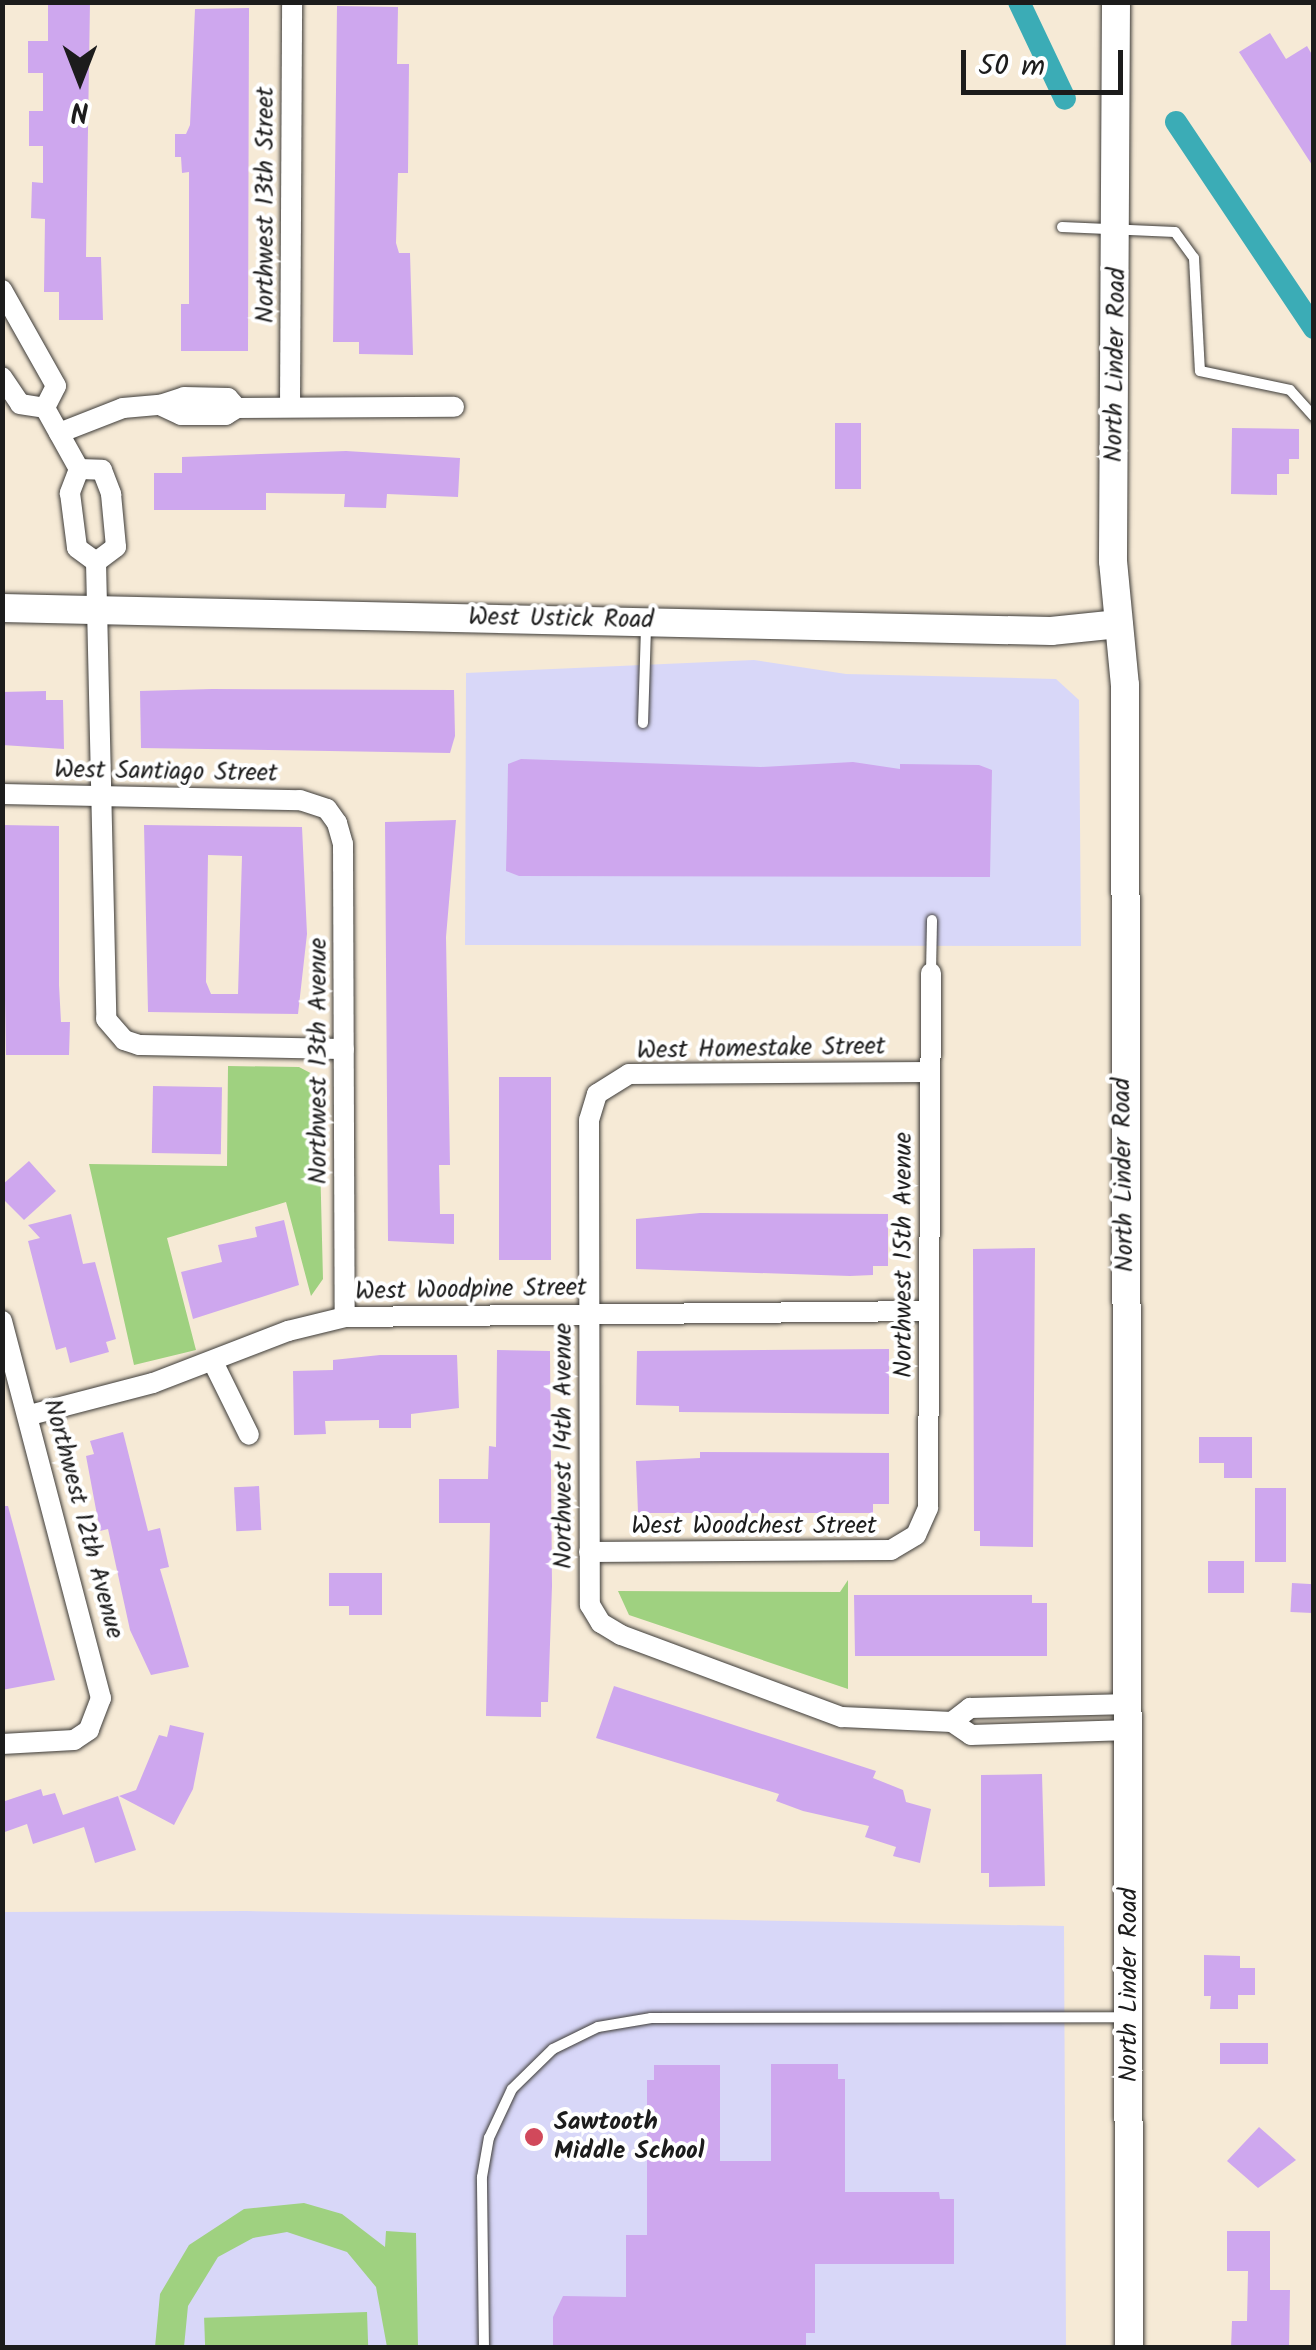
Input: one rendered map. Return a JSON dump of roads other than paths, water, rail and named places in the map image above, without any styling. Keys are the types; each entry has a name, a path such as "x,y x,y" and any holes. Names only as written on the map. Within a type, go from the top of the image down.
{"main road":[{"name":"North Linder Road","path":"1116,2 1118,226 1113,562 1125,685 1121,984 1130,1717 1129,2348"},
{"name":"West Ustick Road","path":"2,608 1050,631 1120,624"}],"street":[{"name":"Northwest 13th Street","path":"290,407 292,2"},
{"path":"2,290 56,386 45,408"},
{"path":"2,377 20,404 45,408"},
{"path":"59,434 123,408 160,405 184,398 228,398 237,408 454,407"},
{"path":"45,408 79,469"},
{"path":"79,469 102,470 112,494 116,547 96,562"},
{"path":"79,469 70,493 77,548 96,562"},
{"path":"96,562 103,1006 113,1030 139,1045 344,1049"},
{"name":"West Santiago Street","path":"2,794 300,800 327,809"},
{"name":"Northwest 13th Avenue","path":"327,809 343,844 345,1317"},
{"name":"Northwest 15th Avenue","path":"916,1535 928,1508 931,973"},
{"name":"West Homestake Street","path":"598,1094 628,1074 930,1072"},
{"name":"Northwest 14th Avenue","path":"598,1094 589,1120 588,1552 596,1618 620,1634 842,1717 952,1722 971,1735 1130,1717"},
{"name":"West Woodpine Street","path":"30,1416 214,1362 288,1331 345,1317 929,1311"},
{"name":"Northwest 12th Avenue","path":"2,1321 100,1682 89,1730 55,1744 2,1744"},
{"path":"214,1362 249,1434"},
{"name":"West Woodchest Street","path":"588,1552 891,1550 916,1535"}],"lane":[{"path":"1062,227 1118,226 1176,232 1194,258 1200,371 1290,390 1314,417"},
{"path":"643,723 646,621"},
{"path":"931,973 932,920"},
{"path":"484,2348 482,2176 489,2138 512,2089 553,2049 598,2027 650,2018 1129,2017"}],"waterway":[{"path":"1019,2 1065,99"},
{"path":"1176,122 1314,328"}],"place":[{"name":"Sawtooth Middle School","path":"534,2137"}]}
